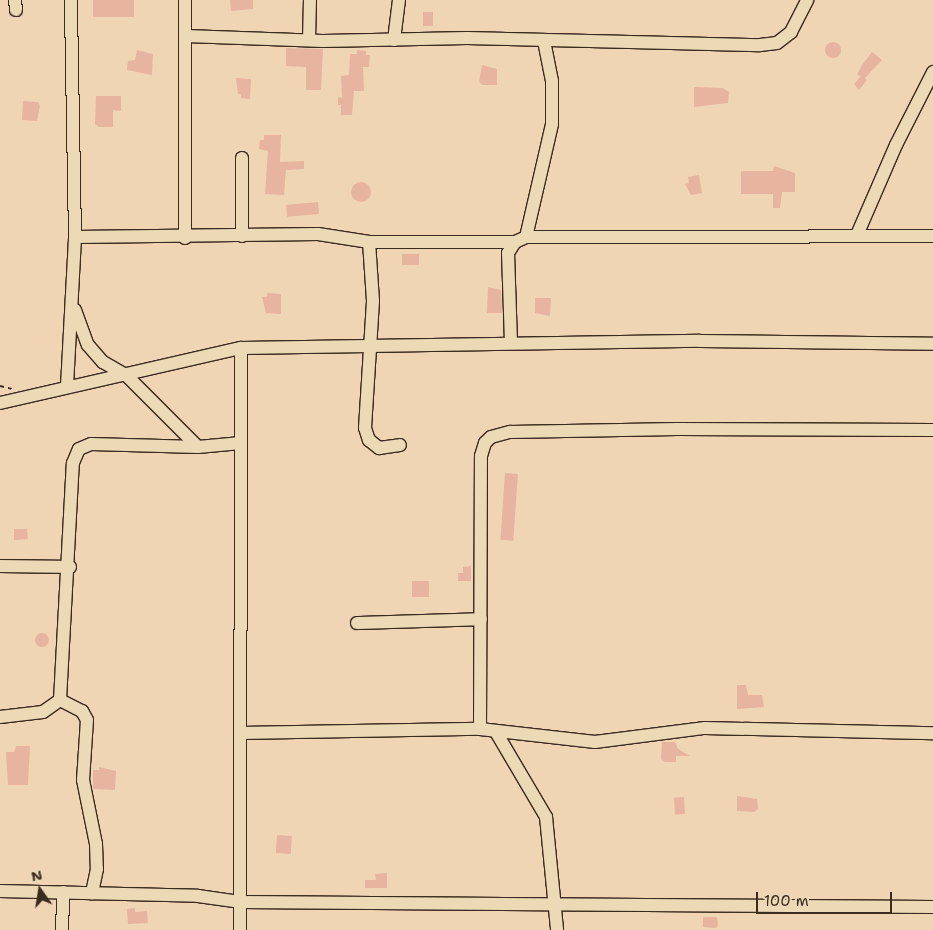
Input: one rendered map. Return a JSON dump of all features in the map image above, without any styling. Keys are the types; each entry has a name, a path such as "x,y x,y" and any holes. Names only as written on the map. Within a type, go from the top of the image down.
{"street":[{"path":"67,386 73,306 75,237 71,0"},
{"path":"185,0 185,238"},
{"path":"308,40 310,0"},
{"path":"394,40 399,0"},
{"path":"186,36 308,40 777,43 791,32 807,0"},
{"path":"511,343 507,276 508,252 520,240 552,124 552,81 544,41"},
{"path":"857,235 896,145 933,72"},
{"path":"242,158 242,236"},
{"path":"75,237 185,238 318,234 369,242 857,235 933,236"},
{"path":"369,242 373,301 365,428 369,440 379,448 400,445"},
{"path":"73,306 88,345 103,362 127,376 198,447"},
{"path":"0,402 67,386 127,376 241,348 511,343 933,344"},
{"path":"240,930 241,348"},
{"path":"480,729 481,456 485,443 491,437 510,432 667,429 933,430"},
{"path":"60,700 70,567 73,463 79,449 91,444 129,442 198,447 241,443"},
{"path":"0,566 70,567"},
{"path":"357,623 481,620"},
{"path":"0,717 43,712 60,700"},
{"path":"60,700 82,711 88,720 83,780 96,844 96,869 92,893"},
{"path":"240,733 480,729 595,742 705,728 933,734"},
{"path":"496,732 546,817 557,904 557,930"},
{"path":"0,891 198,896 240,902 933,907"},
{"path":"62,930 63,892"}],"building":[{"path":"93,0 134,0 134,17 93,17"},
{"path":"230,0 253,0 253,9 231,11"},
{"path":"423,12 433,12 433,26 423,26"},
{"path":"833,42 839,44 841,50 839,56 833,58 827,56 825,50 827,44"},
{"path":"286,48 323,49 321,90 306,90 306,67 286,66"},
{"path":"137,50 153,54 152,75 127,70 128,61 135,60"},
{"path":"357,50 366,51 366,55 370,55 369,67 363,67 364,91 354,91 352,115 341,115 341,105 338,105 338,97 342,98 341,76 349,75 350,54 357,54"},
{"path":"872,52 882,60 865,78 867,80 859,90 854,84 861,76 857,75"},
{"path":"482,65 497,69 497,85 483,85 479,82"},
{"path":"236,78 251,79 250,99 241,98 241,94 238,94"},
{"path":"694,87 723,88 729,92 728,103 694,107"},
{"path":"96,96 121,96 121,111 113,110 113,127 99,127 95,124"},
{"path":"23,101 38,102 40,106 37,121 22,120"},
{"path":"264,135 281,135 280,162 304,161 304,169 286,170 284,195 265,194 268,151 259,149 260,140 264,140"},
{"path":"774,166 795,173 795,192 782,192 780,208 773,208 773,194 741,194 741,171 773,171"},
{"path":"699,175 702,193 691,195 685,184 689,183 688,177"},
{"path":"361,182 368,185 371,192 368,199 361,202 354,199 351,192 354,185"},
{"path":"318,202 319,214 287,217 286,205"},
{"path":"402,254 419,254 419,265 402,265"},
{"path":"488,287 501,290 502,313 487,313"},
{"path":"267,293 281,294 281,314 266,313 262,297 267,297"},
{"path":"535,298 551,298 550,316 535,313"},
{"path":"505,473 518,474 513,541 500,540"},
{"path":"14,529 27,529 28,539 14,540"},
{"path":"471,566 471,581 458,581 458,573 463,573 463,567"},
{"path":"412,581 429,581 429,597 412,597"},
{"path":"39,633 45,633 49,640 45,647 39,647 35,643 35,637"},
{"path":"737,685 746,685 748,695 762,695 764,707 737,709"},
{"path":"662,742 675,742 678,749 690,756 676,756 676,762 665,762 661,759"},
{"path":"16,746 30,746 28,785 8,785 6,752 14,752"},
{"path":"99,767 116,771 115,790 93,789 93,770 99,770"},
{"path":"737,796 757,799 758,809 754,812 737,811"},
{"path":"684,797 685,814 675,815 674,798"},
{"path":"277,835 292,836 291,854 276,853"},
{"path":"387,873 387,888 365,888 365,880 376,880 375,874"},
{"path":"135,908 135,912 147,911 148,923 128,924 127,909"},
{"path":"703,917 717,917 718,925 716,928 703,927"}]}
